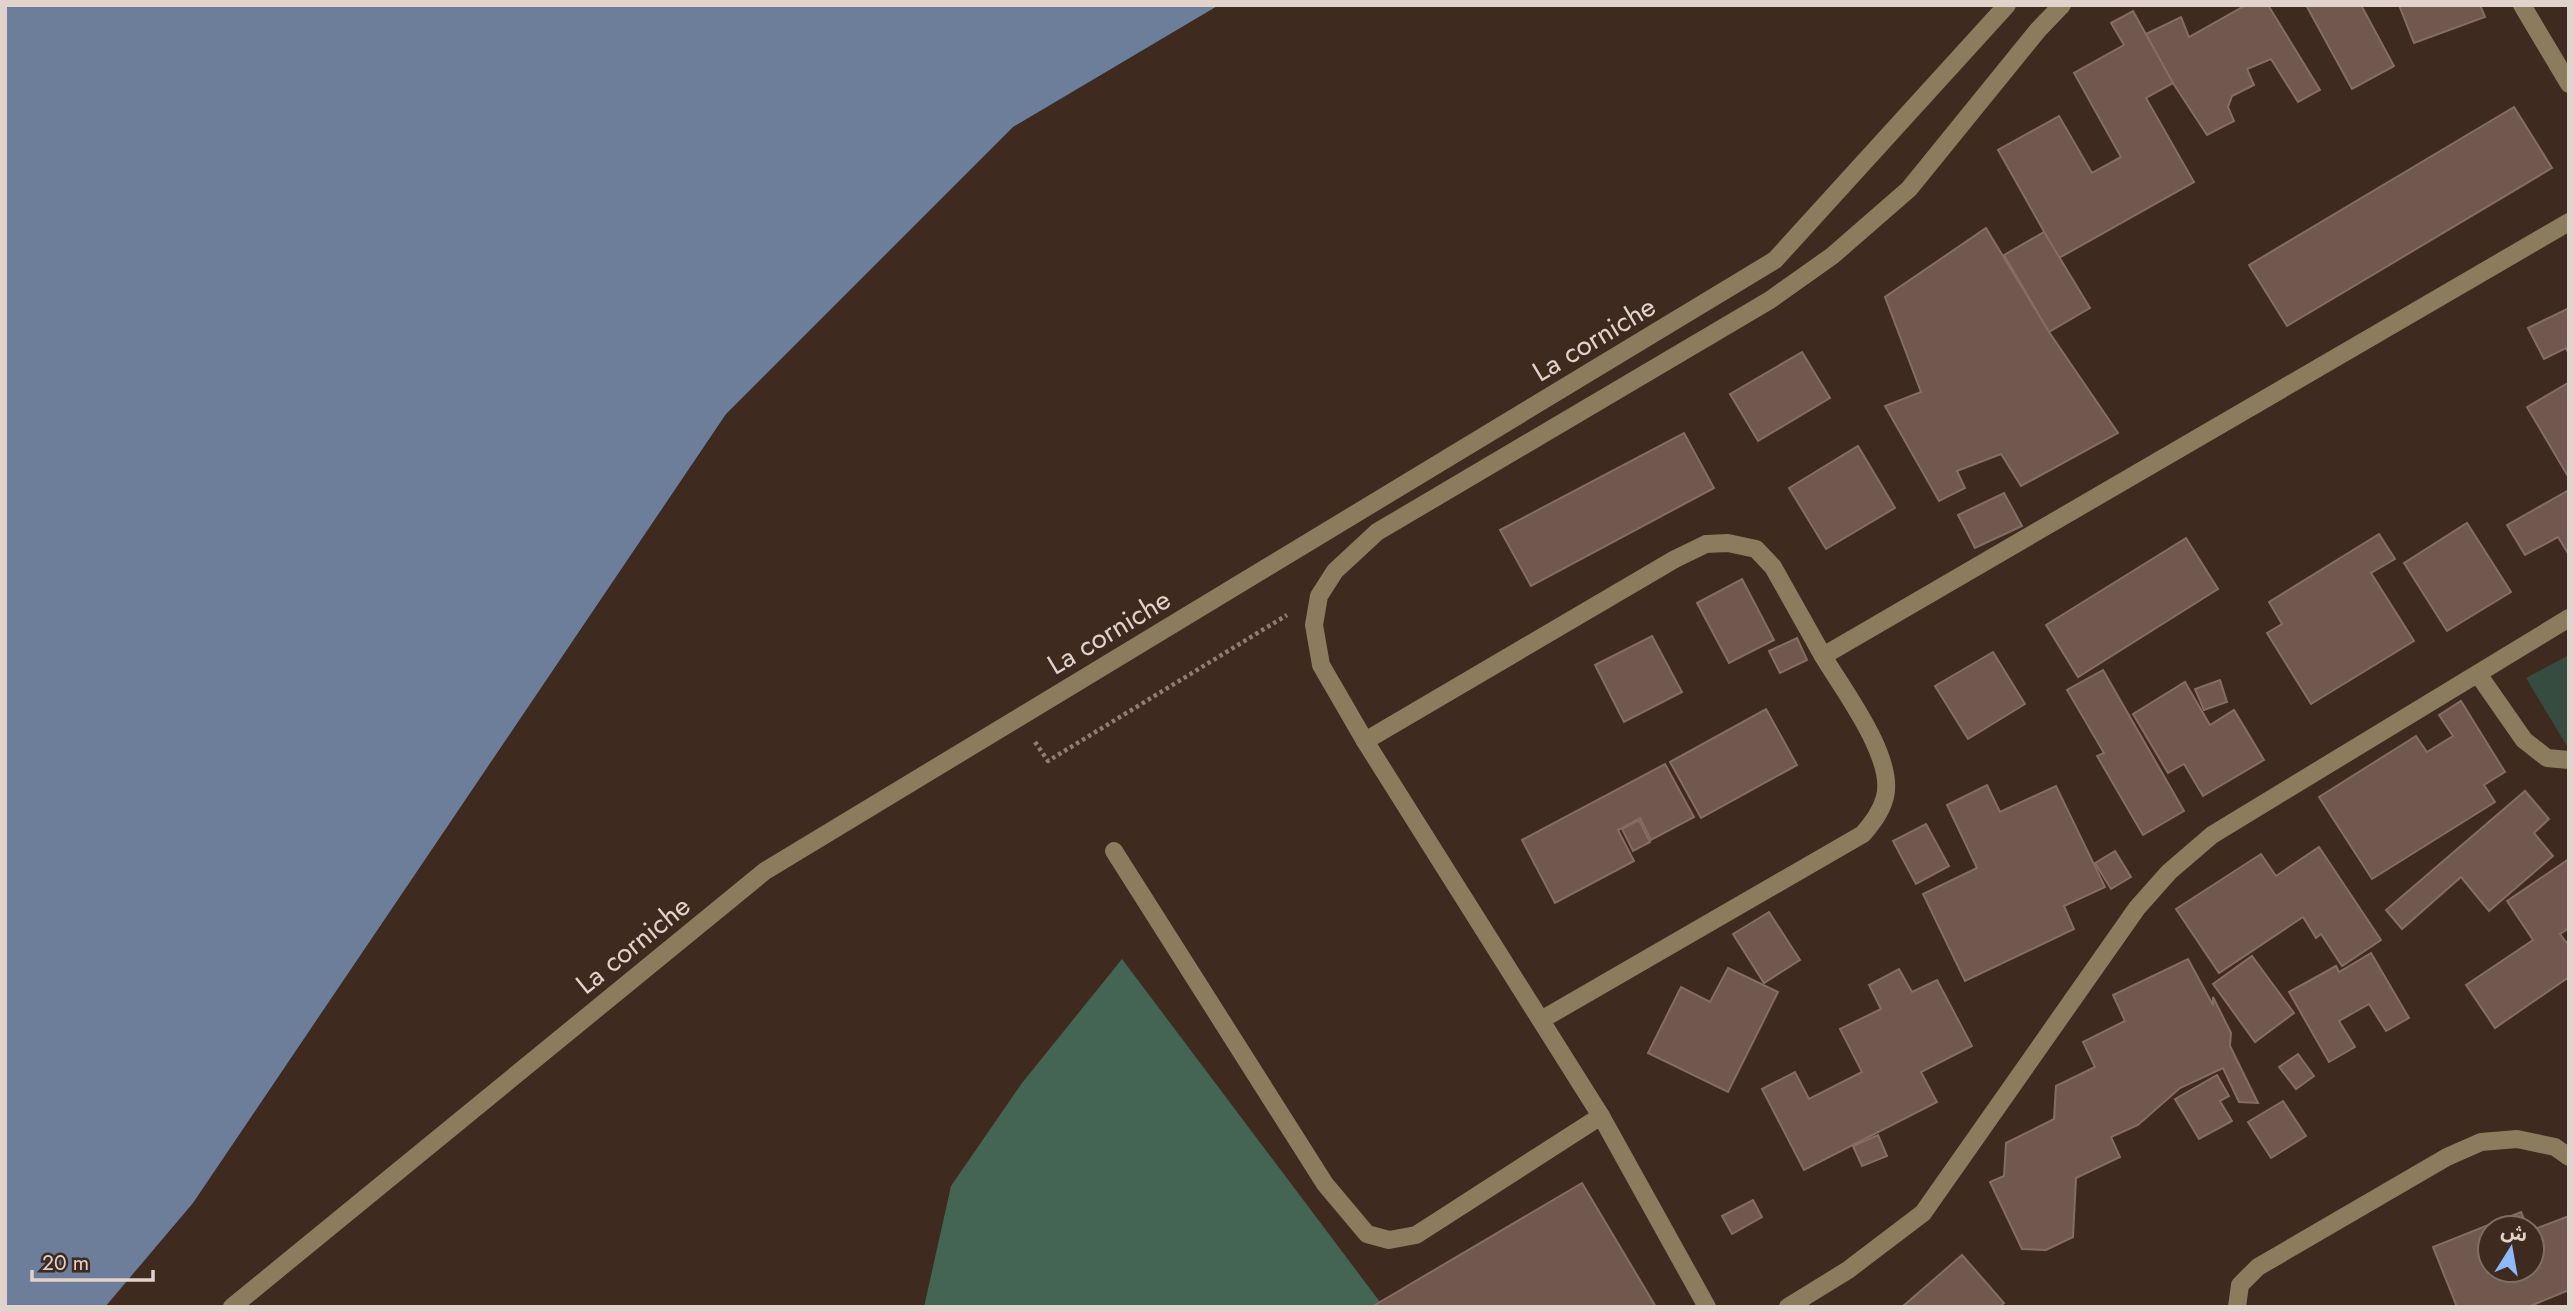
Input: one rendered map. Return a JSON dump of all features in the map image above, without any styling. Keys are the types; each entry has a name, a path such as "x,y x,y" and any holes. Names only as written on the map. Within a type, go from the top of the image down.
{"street":[{"name":"La corniche","path":"232,1307 765,872 1775,260 2007,5"},
{"path":"1707,1307 1601,1115 1364,741 1321,665 1314,625 1319,596 1335,571 1377,532 1770,300 1832,256 1909,189 2038,30 2062,5"},
{"path":"2522,5 2569,84"},
{"path":"1823,656 2569,222"},
{"path":"1364,741 1675,559 1706,544 1728,543 1756,549 1773,567 1878,749 1885,773 1886,794 1879,814 1863,834 1541,1020"},
{"path":"1788,1307 1848,1270 1923,1213 2137,908 2169,872 2212,835 2569,618"},
{"path":"2478,674 2524,740 2547,758 2569,760"},
{"path":"1114,851 1325,1184 1367,1234 1389,1240 1416,1235 1601,1115"},
{"path":"2237,1307 2240,1285 2258,1267 2447,1157 2482,1142 2517,1139 2555,1147 2569,1157"}],"path":[{"path":"1048,761 1319,596"}],"green space":[{"path":"2569,655 2569,745 2567,746 2526,678"},
{"path":"1122,959 1380,1302 1372,1307 924,1307 951,1186 1022,1083"}],"water":[{"path":"5,5 1219,5 1013,127 726,414 193,1203 105,1307 5,1307"}],"building":[{"path":"2246,5 2268,5 2320,90 2298,102 2271,59 2247,69 2254,85 2232,96 2228,107 2234,121 2207,135 2173,83 2146,34 2181,17 2189,37"},
{"path":"2306,5 2361,5 2394,66 2352,89"},
{"path":"2399,5 2480,5 2485,17 2414,43"},
{"path":"2133,11 2173,83 2146,98 2194,182 2059,258 1998,150 2059,116 2092,173 2121,157 2074,73 2124,45 2111,23"},
{"path":"2514,107 2552,168 2287,326 2249,265"},
{"path":"1986,228 2049,332 2118,433 2021,486 2001,454 1957,471 1965,488 1939,501 1885,406 1921,392 1885,297"},
{"path":"2044,232 2090,308 2049,332 2004,255"},
{"path":"2569,308 2569,354 2566,348 2544,359 2528,328"},
{"path":"1802,352 1830,398 1758,441 1730,394"},
{"path":"2569,384 2569,478 2527,407"},
{"path":"1684,433 1714,488 1531,586 1500,530"},
{"path":"1858,446 1895,508 1826,549 1789,488"},
{"path":"2569,490 2569,555 2558,537 2525,555 2507,525"},
{"path":"2004,493 2022,526 1975,548 1958,515"},
{"path":"2467,523 2511,592 2447,631 2404,563"},
{"path":"2379,534 2395,559 2371,573 2414,641 2311,704 2267,633 2282,624 2269,602"},
{"path":"2186,538 2218,589 2078,677 2046,625"},
{"path":"1742,579 1774,640 1729,663 1697,603"},
{"path":"1652,636 1682,692 1624,722 1595,665"},
{"path":"1797,638 1807,660 1780,673 1769,651"},
{"path":"1993,652 2025,704 1968,739 1935,686"},
{"path":"2103,670 2184,811 2143,835 2097,756 2104,753 2067,690"},
{"path":"2220,680 2227,702 2204,710 2195,689"},
{"path":"2185,682 2210,725 2234,710 2264,760 2203,796 2184,764 2168,773 2133,714"},
{"path":"2461,701 2505,772 2484,785 2495,802 2372,879 2319,797 2416,736 2427,752 2453,736 2439,715"},
{"path":"1766,709 1797,765 1701,818 1670,762"},
{"path":"1665,764 1694,817 1651,840 1640,818 1618,830 1634,861 1555,903 1522,840"},
{"path":"1987,785 2000,812 2056,786 2105,887 2064,906 2074,929 1965,981 1923,894 1977,868 1947,805"},
{"path":"2525,791 2549,819 2534,833 2553,856 2489,911 2461,877 2402,929 2386,910"},
{"path":"1639,820 1650,842 1633,851 1622,829"},
{"path":"1926,824 1949,866 1916,884 1893,841"},
{"path":"2319,847 2381,940 2342,966 2321,934 2316,938 2303,917 2219,973 2176,909 2261,854 2276,876"},
{"path":"2115,851 2131,877 2111,889 2095,863"},
{"path":"2569,859 2569,928 2560,934 2569,946 2569,977 2495,1028 2466,985 2533,940 2507,901"},
{"path":"1769,912 1800,960 1764,983 1733,934"},
{"path":"2371,953 2409,1018 2386,1031 2369,1004 2339,1021 2355,1047 2329,1062 2289,992 2336,966 2339,972"},
{"path":"2252,956 2294,1013 2255,1042 2213,984"},
{"path":"2188,959 2213,1005 2213,997 2231,1033 2230,1046 2258,1103 2239,1102 2223,1068 2180,1088 2138,1125 2111,1137 2120,1157 2076,1178 2073,1237 2046,1250 2022,1249 1990,1182 2004,1176 2006,1143 2054,1119 2056,1086 2095,1067 2083,1042 2125,1021 2113,995"},
{"path":"1728,968 1778,992 1728,1092 1648,1053 1681,987 1710,1002"},
{"path":"1899,969 1912,992 1937,980 1972,1046 1921,1072 1937,1102 1804,1170 1762,1089 1795,1072 1809,1099 1862,1072 1840,1029 1881,1009 1869,985"},
{"path":"2298,1054 2314,1076 2296,1089 2279,1067"},
{"path":"2217,1075 2229,1096 2220,1101 2232,1121 2199,1139 2175,1099"},
{"path":"2283,1101 2306,1136 2271,1158 2248,1122"},
{"path":"1878,1135 1887,1156 1862,1166 1853,1146"},
{"path":"1582,1183 1656,1307 1372,1307 1380,1302"},
{"path":"1753,1200 1762,1217 1732,1234 1722,1216"},
{"path":"2569,1216 2569,1290 2528,1307 2457,1307 2433,1247 2476,1230 2476,1284 2546,1284 2546,1225"},
{"path":"1962,1255 2004,1303 1999,1307 1902,1307"}]}
